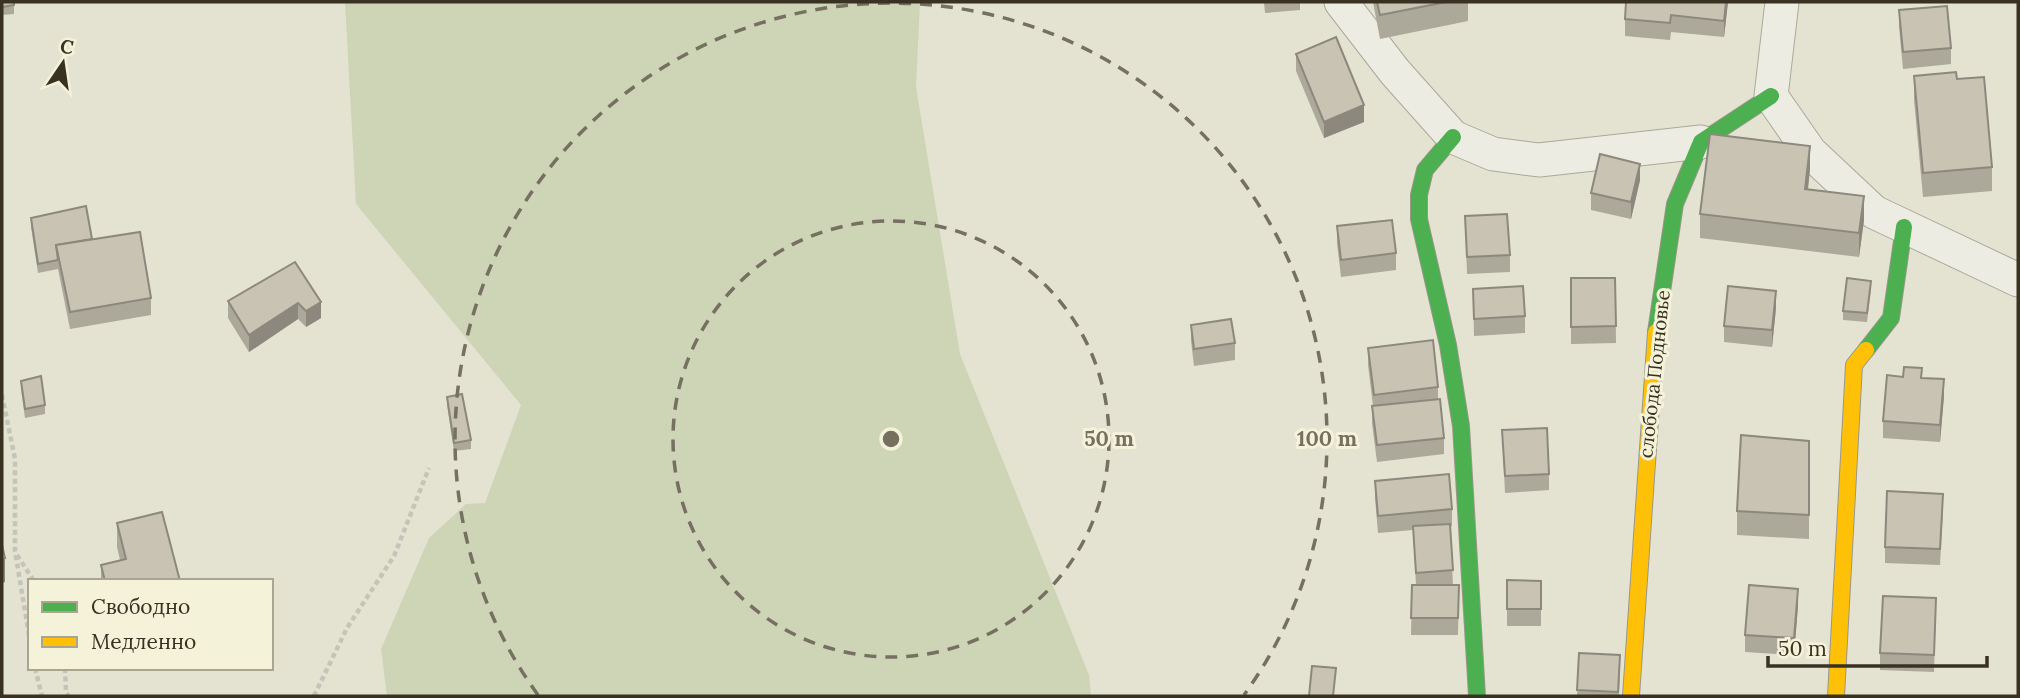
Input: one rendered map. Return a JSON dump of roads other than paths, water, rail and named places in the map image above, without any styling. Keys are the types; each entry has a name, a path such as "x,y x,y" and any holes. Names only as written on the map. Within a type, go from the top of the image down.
{"street":[{"path":"1341,2 1395,72 1454,137 1493,155 1539,160 1701,142 1772,96"},
{"path":"1782,2 1772,96 1810,152 1874,212 2018,280"},
{"path":"1454,137 1425,170 1419,195 1419,219 1448,345 1461,426 1477,696"},
{"name":"слобода Подновье","path":"1631,696 1652,356 1675,204 1701,142"},
{"path":"1836,696 1854,365 1891,318 1904,226"}]}
